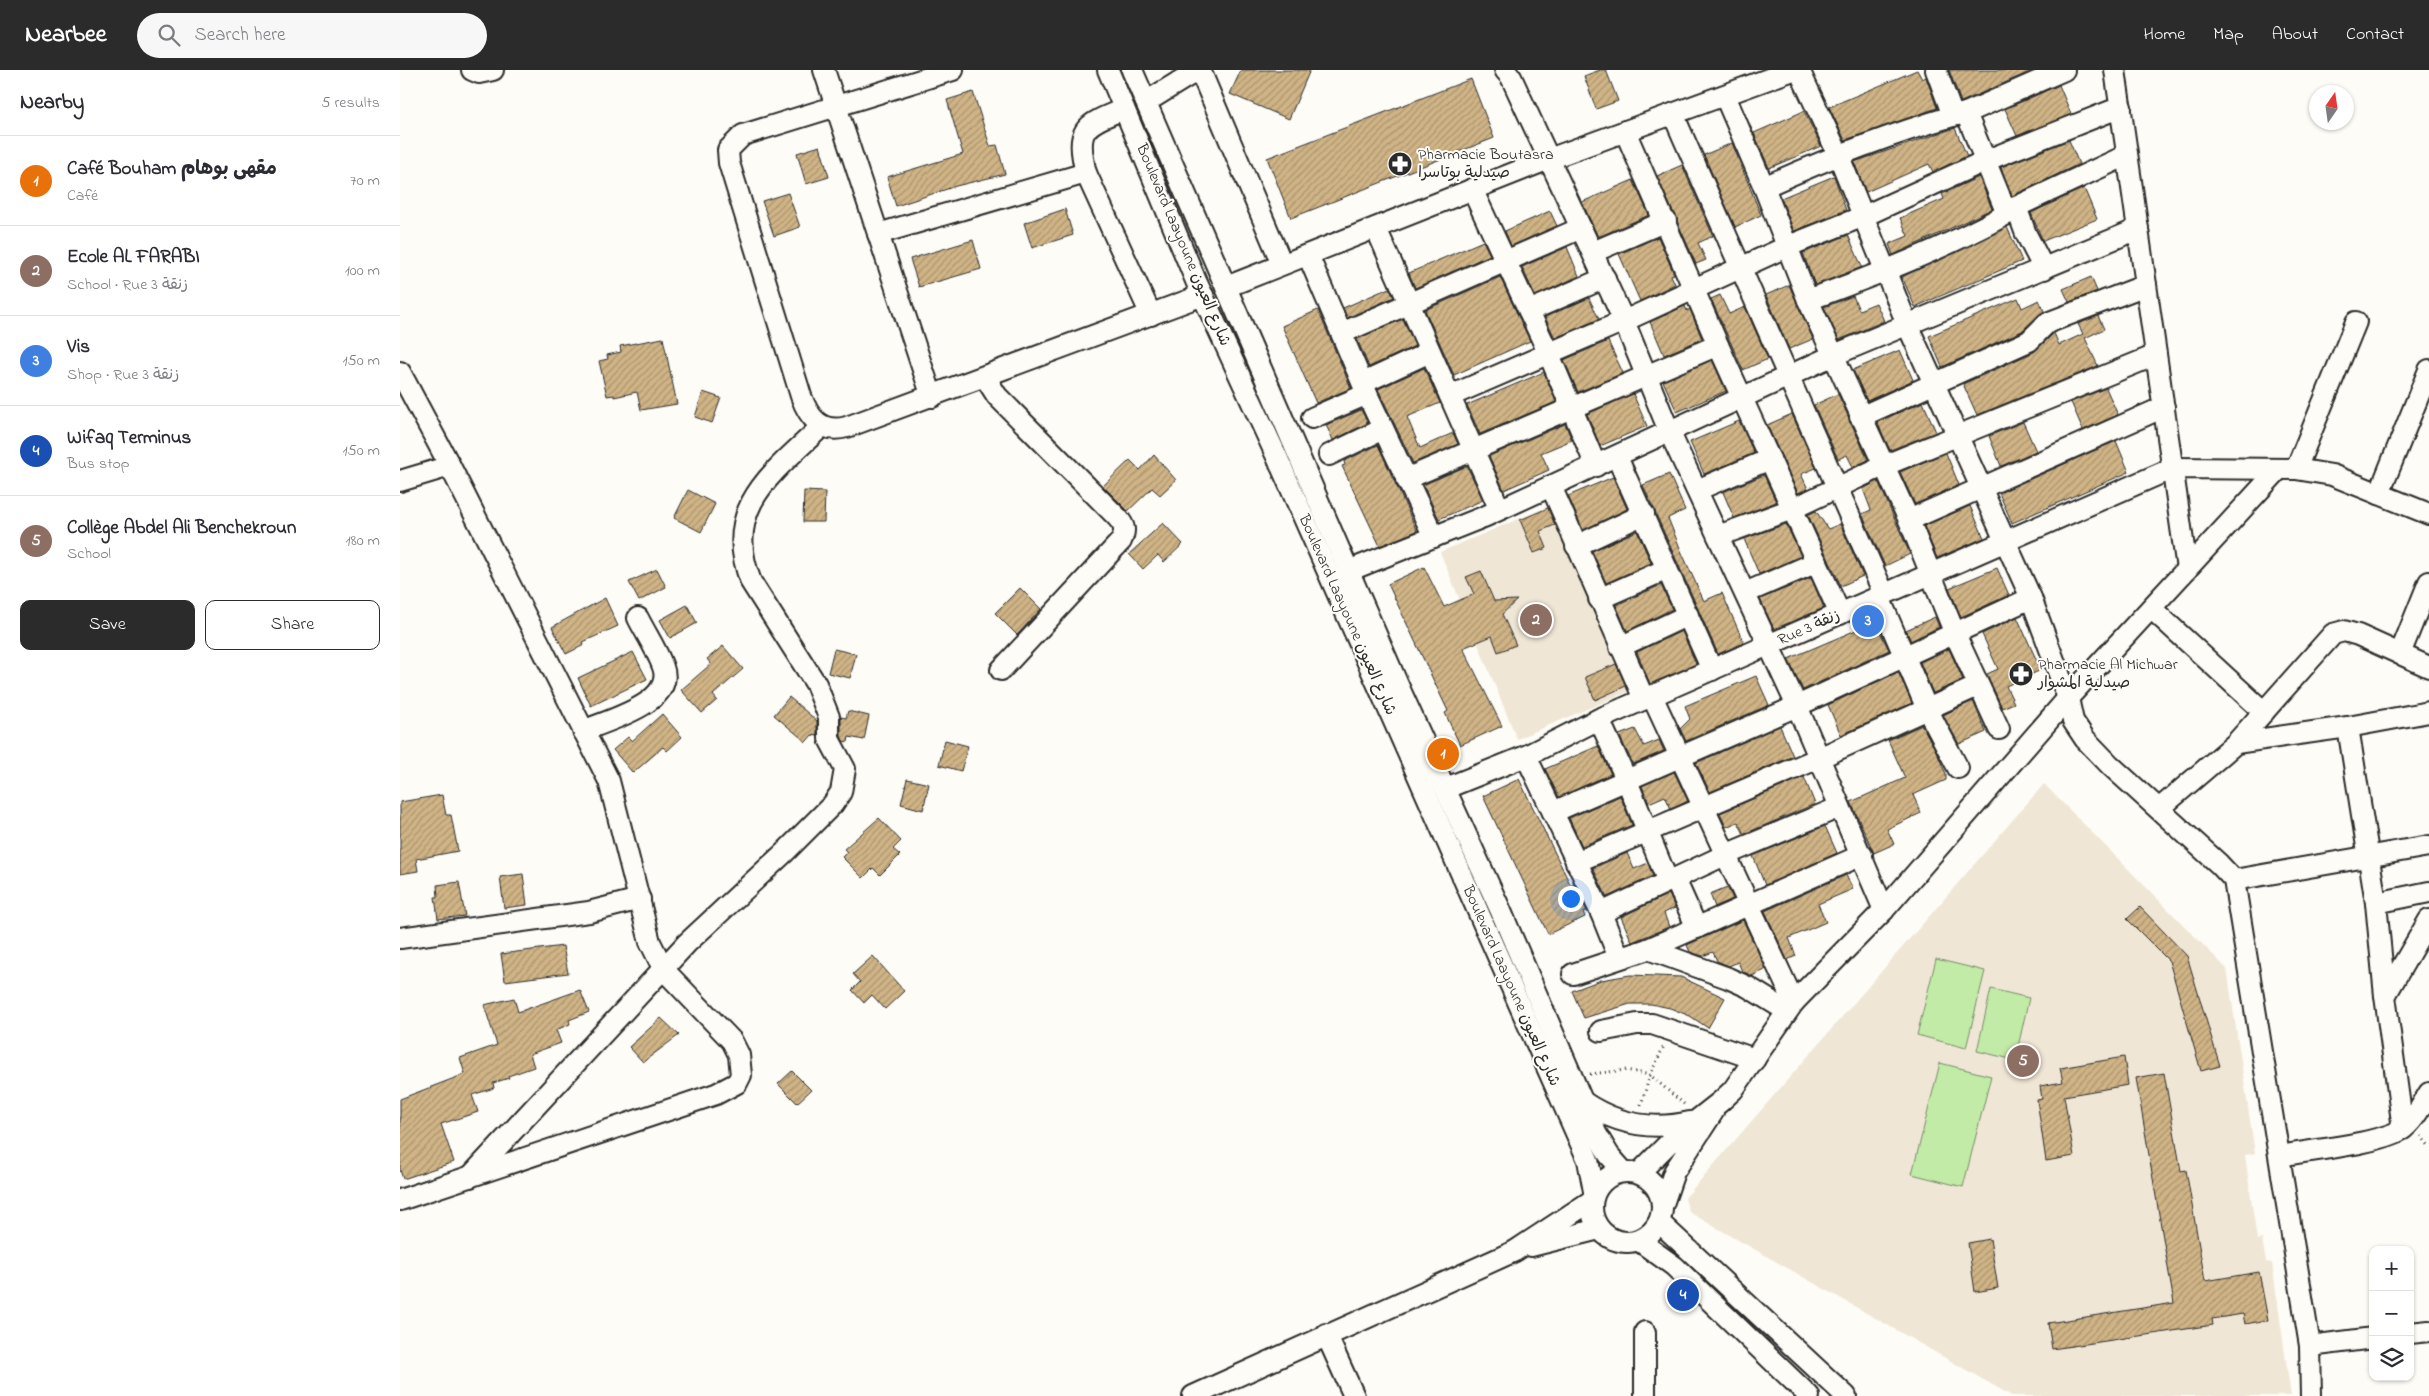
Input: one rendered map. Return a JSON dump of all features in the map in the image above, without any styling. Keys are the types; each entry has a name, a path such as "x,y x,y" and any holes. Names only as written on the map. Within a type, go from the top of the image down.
{"street":[{"path":"472,70 479,73 493,70"},
{"path":"824,70 932,397"},
{"path":"952,70 743,135 730,146 727,153 801,396 809,415 822,426 829,429 847,428 1203,295"},
{"name":"Boulevard Laayoune شارع العيون","path":"1108,70 1203,295 1588,1160 1592,1196"},
{"name":"Boulevard Laayoune شارع العيون","path":"1132,70 1348,570 1446,788 1582,1101 1602,1145 1631,1172"},
{"path":"1146,102 1199,70 1282,264"},
{"path":"1505,70 1511,77 1593,252 1624,321 1669,431 1798,706 1884,910"},
{"path":"1226,287 1549,159 1793,70"},
{"path":"1798,70 1838,154 1934,386 2031,598 2068,698 2073,721 2085,739 2110,766 2159,809 2234,880 2310,1346 2311,1396"},
{"path":"1936,70 1987,160 2044,270"},
{"path":"1764,187 1838,154 1896,132 1960,114 2064,70"},
{"path":"2115,70 2187,569"},
{"path":"1725,96 1764,187 1808,300 1834,355 1860,418 1909,520 1955,634 1999,729"},
{"path":"1450,396 1548,352 1624,321 1786,247 1864,216 1987,160 2120,107"},
{"path":"1124,109 1095,120 1085,132 1080,150 1086,173 1151,315"},
{"path":"1673,114 1789,376 1882,596 1927,709 1958,768"},
{"path":"1625,131 1666,221 1718,345 1840,614"},
{"path":"1808,300 1887,271 1964,237 2012,210 2127,155"},
{"path":"878,234 1086,173"},
{"path":"1472,189 1548,352 1596,466"},
{"path":"1593,252 1666,221"},
{"path":"1376,228 1499,508"},
{"path":"1342,333 1504,260 1581,228"},
{"path":"1348,570 1486,516 1499,508 1617,457 1834,355 2044,270 2138,229"},
{"path":"1308,255 1365,389 1434,537"},
{"path":"1529,311 1604,278"},
{"path":"1860,418 1934,386 2029,341 2047,323 2146,285"},
{"path":"1515,1251 1592,1196 1607,1177 1631,1172 1733,1090 1791,1007 1884,910 2068,698 2187,569 2288,469 2356,322"},
{"path":"1406,479 1573,409 1718,345"},
{"path":"1312,418 1430,352"},
{"path":"1718,536 1792,509 1883,466 2156,355"},
{"path":"2378,494 2429,370"},
{"path":"400,372 450,466 609,781 650,942 664,970 732,1041 741,1064 741,1075 737,1083 716,1094 400,1200"},
{"path":"985,377 997,396 1117,517 1124,525 1125,532 1121,541 1001,670"},
{"path":"1909,520 2164,407"},
{"path":"469,1178 664,970 686,943 784,853 833,804 843,784 845,769 829,739 830,717 822,697 816,684 751,582 745,566 742,540 743,523 757,493 773,473 822,426"},
{"path":"1329,455 1383,429"},
{"path":"1617,457 1712,670"},
{"path":"1697,490 1770,459"},
{"path":"400,481 450,466"},
{"path":"2172,468 2288,469 2332,475 2429,514"},
{"name":"Rue 3 زنقة","path":"1446,788 1526,756 1599,719 1770,646 1930,573 2172,468"},
{"path":"1551,486 1620,647 1680,756 1749,906 1791,1007"},
{"path":"1576,546 1644,514"},
{"path":"1745,593 1817,562"},
{"path":"1599,599 1667,569"},
{"path":"2400,654 2429,582"},
{"path":"1553,812 1798,706 2031,598"},
{"path":"2152,609 2264,712"},
{"path":"1620,647 1688,616"},
{"path":"583,731 652,701 661,690 663,668 638,618"},
{"path":"2159,809 2236,743 2332,634 2344,631 2358,635 2429,667"},
{"path":"1576,862 1646,830 1819,758 1978,686"},
{"path":"2236,743 2348,727 2429,712"},
{"path":"1599,719 1627,780 1646,830 1671,881 1698,928"},
{"path":"2348,727 2376,903 2385,996 2403,1129"},
{"path":"1526,756 1601,913 1619,958"},
{"path":"1601,913 1725,855 1840,807"},
{"path":"2234,880 2429,846"},
{"path":"1573,974 1648,949 1862,855"},
{"path":"2376,903 2429,892"},
{"path":"400,938 589,912 640,899"},
{"path":"2385,996 2429,920"},
{"path":"1648,949 1702,966 1791,1007"},
{"path":"1600,1031 1637,1024 1652,1024 1754,1058"},
{"path":"2280,1156 2383,1138 2403,1129 2417,1113 2429,1093"},
{"path":"1582,1101 1593,1109 1634,1125 1662,1128 1695,1120"},
{"path":"1592,1196 1592,1216 1598,1229 1608,1237 1620,1242 1638,1240 1650,1234 1661,1213 1674,1172 1720,1102"},
{"path":"1631,1172 1650,1180 1659,1190 1661,1213 1846,1396"},
{"path":"1193,1396 1326,1334 1515,1251 1598,1229"},
{"path":"1638,1240 1674,1266 1809,1396"},
{"path":"2414,1333 2429,1331"},
{"path":"1645,1332 1645,1396"},
{"path":"1326,1334 1354,1396"},
{"path":"2310,1346 2369,1339"}],"path":[{"path":"1634,1125 1650,1075 1672,1030"},
{"path":"1572,1077 1626,1070 1650,1075 1695,1120"}],"shaded area":[{"path":"1554,504 1634,689 1517,739 1440,552"},
{"path":"2044,784 2227,969 2255,1153 2245,1155 2257,1240 2262,1239 2266,1262 2272,1263 2291,1396 2012,1396 1689,1212 1685,1198"}],"green space":[{"path":"1936,959 1985,971 1966,1048 1917,1035"},
{"path":"1991,989 2029,998 2015,1060 1977,1051"},
{"path":"1940,1063 1991,1076 1963,1187 1912,1174"}],"building":[{"path":"1241,70 1310,70 1289,119 1230,94"},
{"path":"1600,70 1606,70 1618,101 1596,109 1584,76"},
{"path":"1917,70 1922,79 1926,77 1937,108 1845,140 1829,107"},
{"path":"1949,70 2034,70 1961,102"},
{"path":"1471,79 1494,138 1291,218 1267,158"},
{"path":"2059,85 2071,114 2017,136 2005,109"},
{"path":"973,92 990,146 997,145 1005,174 956,186 896,206 887,177 963,154 947,100"},
{"path":"1804,111 1821,146 1769,168 1754,133"},
{"path":"1955,128 1967,156 1933,172 1929,164 1866,192 1854,162"},
{"path":"2069,140 2079,164 2012,196 2001,167"},
{"path":"1732,143 1761,215 1735,227 1704,155"},
{"path":"820,146 829,177 806,184 797,153"},
{"path":"1682,165 1713,236 1698,243 1706,260 1696,264 1657,176"},
{"path":"1834,176 1846,210 1794,231 1781,198"},
{"path":"1979,177 1992,209 1893,255 1889,244 1908,236 1900,218 1944,199 1942,194"},
{"path":"1633,180 1649,215 1598,237 1582,202"},
{"path":"2084,188 2097,219 2043,241 2031,213"},
{"path":"788,193 800,227 774,236 762,201"},
{"path":"1065,209 1073,235 1032,248 1024,223"},
{"path":"1550,211 1557,226 1511,246 1505,231"},
{"path":"2007,227 2022,261 1915,307 1902,277"},
{"path":"1848,235 1862,267 1815,285 1803,253"},
{"path":"1658,237 1674,274 1671,275 1675,284 1640,301 1619,254"},
{"path":"973,240 981,269 919,287 910,259"},
{"path":"1483,241 1490,255 1415,288 1409,273"},
{"path":"1567,247 1579,276 1535,296 1522,267"},
{"path":"1500,277 1530,341 1454,375 1425,310"},
{"path":"2091,277 2097,291 2069,302 2063,289"},
{"path":"1789,285 1813,339 1789,349 1766,295"},
{"path":"1389,288 1394,297 1347,318 1343,308"},
{"path":"1720,295 1729,314 1745,307 1768,359 1743,370 1711,299"},
{"path":"1853,296 1859,310 1876,303 1884,321 1839,340 1824,307"},
{"path":"1589,298 1599,319 1555,338 1545,317"},
{"path":"2018,298 2022,308 2039,300 2044,311 2022,331 1942,367 1929,336"},
{"path":"1685,306 1687,311 1690,309 1702,339 1664,355 1650,322"},
{"path":"1318,310 1351,388 1316,403 1282,326"},
{"path":"2098,316 2104,329 2085,338 2098,366 1977,415 1963,384 2034,352 2054,333 2059,345 2083,334 2078,324"},
{"path":"1403,319 1415,346 1369,367 1357,339"},
{"path":"663,338 677,404 641,410 637,392 614,397 614,395 607,396 599,361 608,359 607,355 621,352 620,346"},
{"path":"1608,341 1623,373 1578,392 1564,360"},
{"path":"1900,350 1913,380 1867,401 1853,370"},
{"path":"1712,360 1726,391 1677,412 1663,381"},
{"path":"1424,368 1440,403 1407,417 1420,448 1453,433 1458,444 1413,463 1378,389"},
{"path":"1544,372 1556,402 1480,434 1467,405"},
{"path":"2106,388 2118,415 2083,430 2071,402"},
{"path":"703,392 721,398 712,423 695,417"},
{"path":"1633,394 1647,426 1600,446 1587,414"},
{"path":"1838,394 1868,460 1853,467 1847,455 1838,459 1814,405"},
{"path":"1923,402 1936,432 1890,450 1877,422"},
{"path":"1361,410 1368,423 1333,440 1326,425"},
{"path":"1792,414 1816,468 1801,474 1808,489 1798,493 1767,425"},
{"path":"1739,421 1754,453 1704,474 1690,442"},
{"path":"2023,422 2036,451 2001,466 1989,436"},
{"path":"1565,424 1572,440 1541,453 1549,470 1504,490 1489,456"},
{"path":"2116,441 2129,472 2012,523 1999,493"},
{"path":"1378,445 1417,531 1380,546 1342,466 1345,465 1344,461"},
{"path":"1946,453 1959,485 1915,504 1900,472"},
{"path":"1154,455 1176,480 1160,495 1152,488 1128,511 1103,486 1130,460 1140,470"},
{"path":"1467,466 1483,500 1439,519 1423,485"},
{"path":"1669,474 1685,510 1668,518 1682,553 1704,601 1722,593 1744,643 1718,654 1643,485"},
{"path":"1764,475 1776,502 1734,518 1723,492"},
{"path":"1613,477 1627,509 1583,530 1568,496"},
{"path":"1878,481 1910,554 1885,566 1862,514 1871,510 1863,489"},
{"path":"688,490 715,504 701,532 674,518"},
{"path":"804,491 825,492 824,522 803,522"},
{"path":"1970,506 1984,538 1937,558 1924,526"},
{"path":"1548,508 1555,525 1540,531 1547,548 1534,553 1520,520"},
{"path":"1816,511 1828,529 1840,524 1863,576 1841,586 1808,515"},
{"path":"1163,523 1183,544 1164,562 1158,555 1143,569 1129,554"},
{"path":"1786,524 1801,556 1759,574 1744,539"},
{"path":"1637,531 1651,563 1606,583 1592,551"},
{"path":"1424,567 1444,607 1474,594 1466,577 1481,571 1494,601 1517,600 1502,614 1516,645 1498,652 1492,636 1463,648 1502,726 1460,745 1445,713 1448,711 1388,584"},
{"path":"1997,568 2009,595 1961,617 1949,588"},
{"path":"657,569 666,587 639,601 629,582"},
{"path":"1811,578 1824,608 1774,629 1760,599"},
{"path":"1661,585 1672,609 1627,631 1616,605"},
{"path":"1020,588 1041,609 1017,635 995,613"},
{"path":"605,598 618,626 583,642 584,645 566,654 552,627"},
{"path":"687,605 697,623 670,638 660,620"},
{"path":"1935,617 1939,627 1911,641 1906,630"},
{"path":"2017,617 2041,670 2006,686 2014,703 2002,708 1987,674 1998,669 1982,634"},
{"path":"1875,622 1889,650 1803,690 1788,659"},
{"path":"1682,631 1696,664 1650,684 1637,652"},
{"path":"723,646 743,669 713,695 717,700 702,713 681,690 711,664 707,659"},
{"path":"834,649 856,654 850,678 828,673"},
{"path":"1949,649 1963,680 1933,693 1920,662"},
{"path":"633,652 647,679 591,706 578,678"},
{"path":"1616,664 1626,686 1595,700 1585,677"},
{"path":"1898,672 1912,703 1841,735 1828,705"},
{"path":"1756,676 1769,705 1686,741 1680,729 1690,719 1685,706"},
{"path":"789,697 817,721 817,736 812,735 806,742 774,715"},
{"path":"1973,701 1986,732 1959,744 1943,715"},
{"path":"848,711 869,716 864,740 849,737 848,742 843,741 841,736 841,717 846,718"},
{"path":"662,714 682,737 667,751 663,747 633,773 613,750 628,737 632,741"},
{"path":"1922,725 1937,753 1946,774 1946,780 1913,795 1921,813 1887,829 1894,844 1874,853 1851,802 1905,778 1888,740"},
{"path":"1780,726 1793,756 1710,792 1696,763"},
{"path":"1635,729 1644,746 1659,740 1664,751 1633,764 1619,735"},
{"path":"945,740 968,746 961,771 939,765"},
{"path":"1598,746 1611,774 1559,797 1545,769"},
{"path":"1674,772 1688,801 1671,809 1665,796 1649,803 1642,786"},
{"path":"1804,777 1815,804 1744,834 1738,822 1726,827 1720,813"},
{"path":"907,779 929,784 923,810 901,804"},
{"path":"1519,779 1570,884 1573,883 1587,911 1583,912 1585,917 1548,934 1483,796"},
{"path":"442,795 446,815 451,815 458,851 416,859 418,871 400,874 400,802"},
{"path":"1620,796 1632,825 1582,846 1569,818"},
{"path":"879,818 901,841 893,849 900,855 880,875 873,868 863,878 842,857 847,852 844,849"},
{"path":"1825,826 1837,853 1765,885 1753,856"},
{"path":"1627,853 1634,869 1648,863 1653,876 1607,897 1593,868"},
{"path":"523,874 527,905 504,908 500,877"},
{"path":"1846,875 1853,889 1818,904 1826,922 1789,938 1796,956 1787,960 1765,911"},
{"path":"459,882 465,916 438,919 435,897 438,897 437,885"},
{"path":"1727,887 1733,899 1715,907 1710,894"},
{"path":"1669,894 1675,908 1664,913 1669,927 1632,942 1621,917"},
{"path":"2140,907 2187,956 2220,1066 2201,1071 2169,961 2127,919"},
{"path":"1743,920 1766,969 1763,971 1752,976 1742,971 1738,962 1729,966 1717,961 1713,952 1703,956 1690,952 1687,945"},
{"path":"563,946 568,973 505,981 501,954"},
{"path":"873,956 904,991 885,1009 872,995 864,1003 852,990 860,982 853,974"},
{"path":"1630,975 1681,977 1725,998 1708,1028 1690,1016 1670,1008 1651,1004 1630,1004 1584,1018 1572,991 1601,980"},
{"path":"580,990 589,1012 569,1020 570,1024 556,1030 561,1043 530,1054 534,1067 493,1083 494,1088 472,1095 478,1112 441,1124 454,1162 403,1179 400,1170 400,1099 465,1074 460,1058 497,1045 484,1005 514,998 518,1012"},
{"path":"661,1018 679,1035 643,1062 629,1047"},
{"path":"2124,1057 2128,1085 2064,1096 2074,1156 2046,1161 2037,1100 2042,1099 2040,1086 2063,1082 2060,1068"},
{"path":"792,1071 811,1090 797,1103 778,1084"},
{"path":"2164,1073 2181,1171 2186,1170 2205,1281 2259,1272 2268,1320 2245,1324 2243,1314 2212,1319 2213,1325 2052,1349 2048,1323 2174,1303 2136,1078"},
{"path":"1990,1239 1998,1288 1975,1292 1968,1243"}],"place":[{"name":"Pharmacie Boutasra صيدلية بوتاسرا","path":"1400,164"},
{"name":"Ecole AL FARABI","path":"1536,620"},
{"name":"Vis","path":"1868,621"},
{"name":"Pharmacie Al Michwar صيدلية المشوار","path":"2021,674"},
{"name":"Café Bouham مقهى بوهام","path":"1443,754"},
{"name":"Collège Abdel Ali Benchekroun","path":"2023,1061"},
{"name":"Wifaq Terminus","path":"1683,1295"}]}
